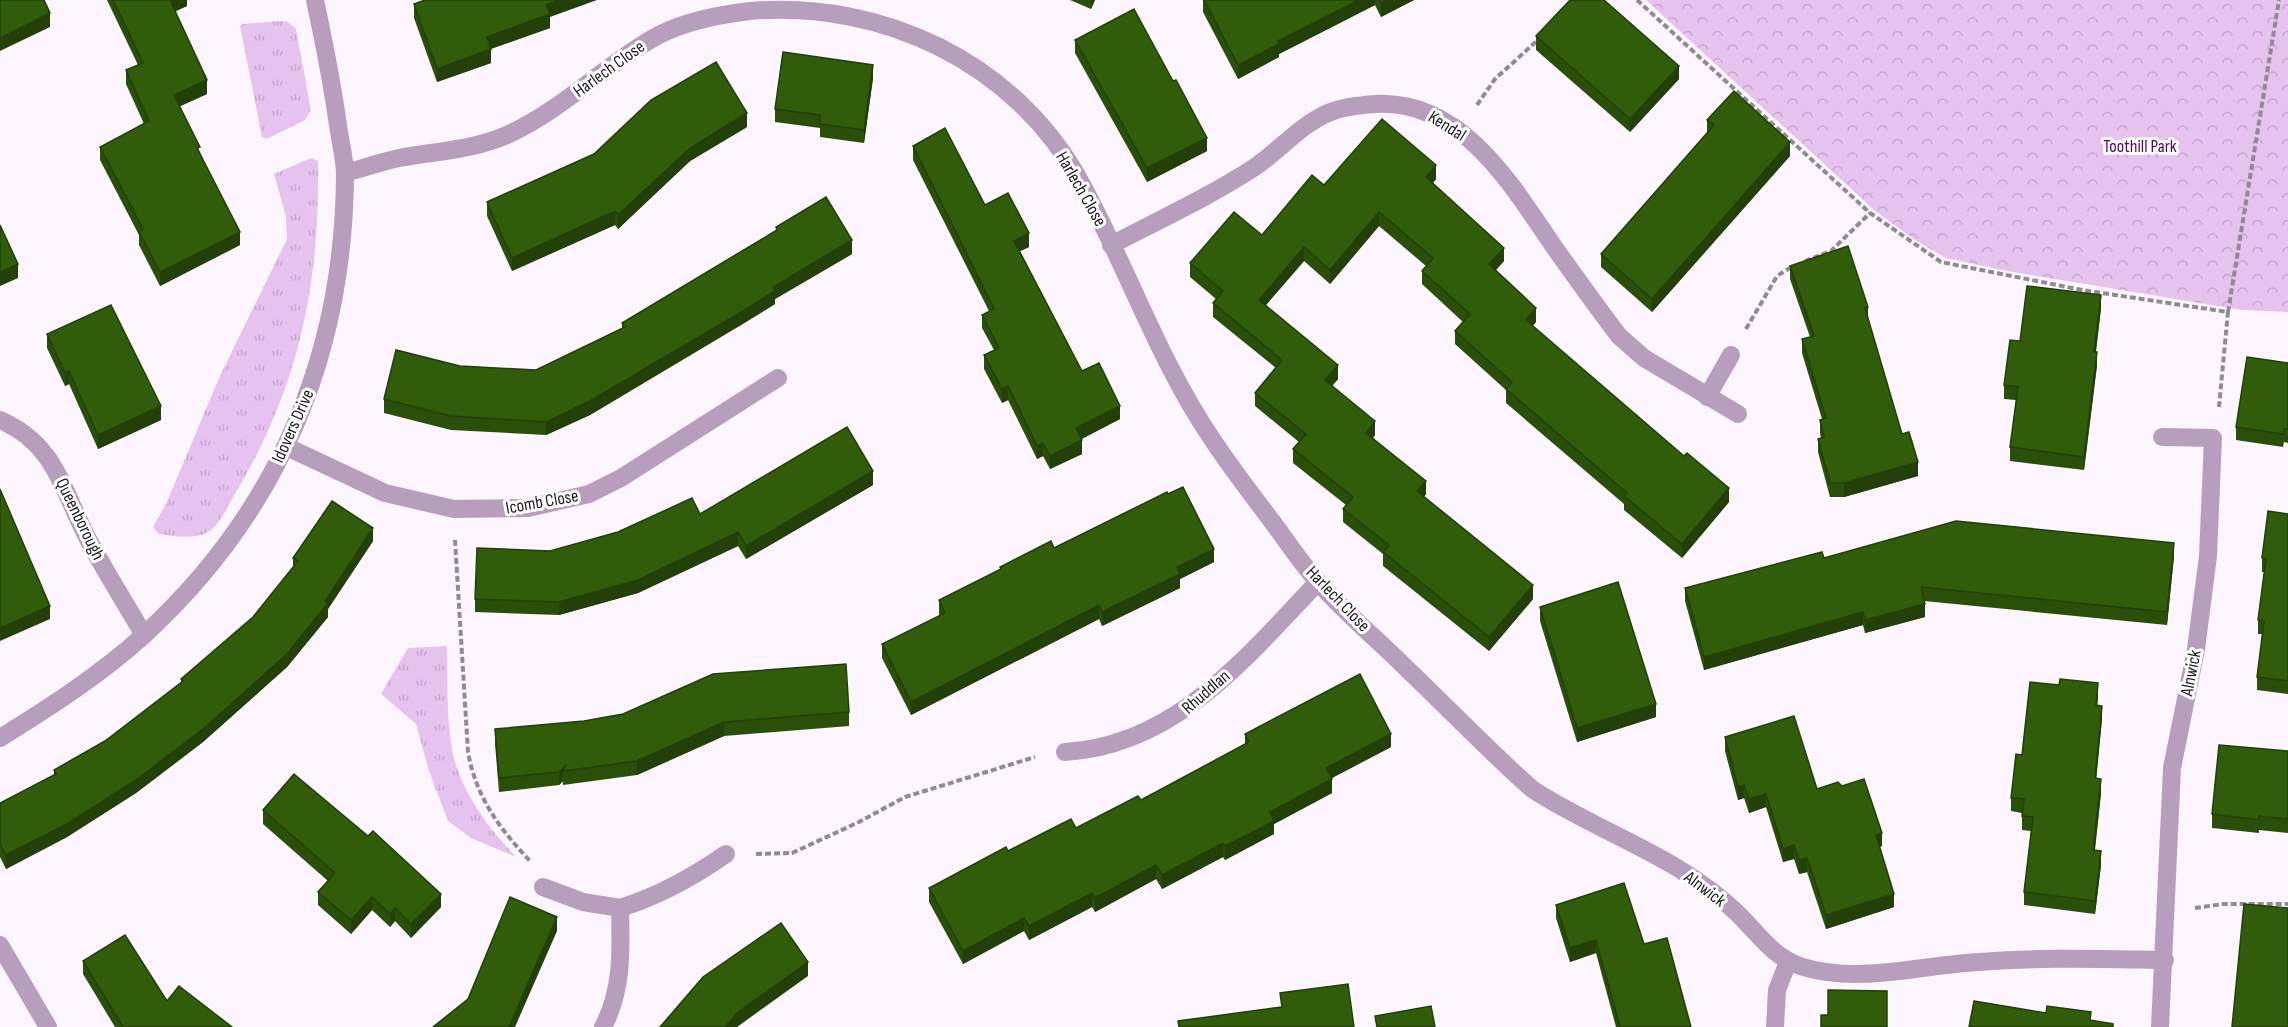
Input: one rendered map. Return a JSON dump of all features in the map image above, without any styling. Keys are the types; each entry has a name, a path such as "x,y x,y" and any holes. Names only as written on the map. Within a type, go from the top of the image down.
{"street":[{"name":"Idovers Drive","path":"0,738 62,699 144,635 207,570 231,540 287,447 313,382 333,300 339,256 345,173 331,75 315,0"},
{"name":"Harlech Close","path":"345,173 394,159 473,146 506,135 543,116 652,38 684,25 720,15 794,3 890,22 921,34 978,66 1034,117 1064,157 1079,180 1170,370 1205,428 1318,582 1532,789 1559,807 1609,831"},
{"name":"Kendal","path":"1111,245 1231,182 1264,160 1305,125 1329,112 1360,105 1393,103 1424,110 1461,132 1499,169 1618,336 1644,358 1738,414"},
{"path":"1707,397 1731,355"},
{"name":"Icomb Close","path":"287,447 385,493 454,509 528,508 589,494 665,452 777,378"},
{"name":"Queenborough","path":"0,420 29,437 54,464 87,538 144,635"},
{"path":"2162,437 2213,438"},
{"name":"Alnwick","path":"2160,1027 2165,960 2164,911 2172,768 2196,650 2208,556 2213,438"},
{"name":"Rhuddlan","path":"1065,752 1085,751 1131,739 1177,716 1210,690 1251,652 1318,582"},
{"name":"Alnwick","path":"1609,831 1650,851 1688,876 1737,913 1760,939 1788,962 1805,968 1850,974 2038,958 2165,960"},
{"path":"543,887 583,902 620,908 645,900 682,882 726,854"},
{"path":"603,1027 616,997 621,963 620,908"},
{"path":"0,945 48,1027"},
{"path":"1775,1027 1777,990 1788,962"}],"path":[{"path":"1637,0 1870,213 1941,262 2082,290 2229,312"},
{"path":"2213,438 2223,390 2229,312 2279,0"},
{"path":"1461,132 1482,96 1496,79 1546,32"},
{"path":"1731,355 1778,276 1797,264 1832,251 1870,213"},
{"path":"454,509 468,752 474,783 484,804 538,869"},
{"path":"726,854 792,853 859,822 905,797 1024,760 1065,752"},
{"path":"2164,911 2223,904 2288,904"}],"green space":[{"name":"Toothill Park","path":"1646,0 2288,0 2288,312 2242,310 2007,271 1946,258 1915,240 1874,210"},
{"path":"288,22 296,29 311,110 305,120 267,139 262,137 240,26"},
{"path":"311,158 318,161 318,205 310,289 291,370 277,409 260,448 215,526 204,534 194,536 159,534 153,527 166,504 219,378 287,239 286,217 274,174"},
{"path":"447,646 449,724 456,764 476,808 516,857 471,838 448,821 429,771 416,724 381,694 408,648"}],"building":[{"path":"0,0 44,0 50,13 0,38"},
{"path":"113,0 170,0 207,80 174,95 200,147 197,148 240,232 160,272 139,232 143,229 100,147 149,121 126,70 143,63"},
{"path":"425,0 560,0 546,5 550,14 487,37 491,49 437,69 414,4"},
{"path":"1204,0 1359,0 1278,41 1279,44 1238,65"},
{"path":"1570,0 1604,0 1679,66 1630,119 1536,36"},
{"path":"1134,9 1207,138 1147,168 1075,40"},
{"path":"783,52 873,65 864,130 820,124 820,115 775,109"},
{"path":"716,62 747,113 690,148 618,215 615,211 512,258 487,202 594,154 651,100"},
{"path":"1734,91 1790,142 1652,299 1601,254 1714,125 1707,120"},
{"path":"1382,119 1436,165 1426,177 1504,248 1489,264 1536,308 1526,320 1684,456 1687,453 1729,488 1682,544 1624,496 1627,493 1506,389 1512,382 1455,331 1470,314 1422,271 1433,258 1379,212 1330,270 1304,247 1259,300 1338,365 1325,380 1375,421 1366,433 1426,481 1417,491 1533,585 1489,637 1383,552 1389,545 1343,509 1353,497 1293,449 1306,434 1255,393 1282,360 1213,303 1223,291 1190,263 1234,212 1262,235 1312,175 1324,185"},
{"path":"945,128 985,205 1008,193 1029,233 1014,241 1082,371 1099,363 1120,406 1076,428 1082,440 1050,456 1043,443 1037,446 1008,386 1002,389 984,355 999,348 982,315 994,309 913,146"},
{"path":"826,197 852,240 773,287 775,291 743,311 590,401 546,422 451,416 384,399 396,350 460,366 536,370 625,327 622,323 777,230 776,227"},
{"path":"0,225 18,264 0,272"},
{"path":"1848,246 1868,307 1865,308 1902,434 1909,432 1918,462 1844,483 1830,483 1818,439 1824,437 1820,420 1826,418 1802,339 1814,336 1790,266"},
{"path":"2027,286 2101,295 2094,352 2097,352 2084,457 2010,447 2018,387 2004,385 2010,340 2020,341"},
{"path":"111,305 161,406 98,435 69,371 65,373 47,334"},
{"path":"2247,357 2288,363 2288,429 2284,429 2283,434 2236,427"},
{"path":"847,427 873,471 746,546 738,532 638,580 559,602 475,599 477,548 550,551 618,532 692,498 700,514"},
{"path":"1183,487 1214,549 1177,567 1180,574 1102,612 1099,605 911,702 882,644 945,613 939,600 1001,569 1000,567 1051,541 1054,548 1167,492 1168,494"},
{"path":"0,489 50,606 0,628"},
{"path":"332,501 373,528 325,601 328,603 287,654 203,729 136,780 67,824 6,855 0,844 0,803 56,774 54,770 105,741 183,681 181,679 253,617 298,561 293,558"},
{"path":"2268,511 2288,514 2288,681 2257,677 2264,621 2258,620 2266,559 2262,558"},
{"path":"1956,521 2174,543 2167,612 1921,587 1925,604 1865,620 1863,612 1704,657 1685,588 1822,552 1824,558"},
{"path":"1618,582 1656,704 1577,728 1540,607"},
{"path":"846,664 849,712 724,722 637,761 563,771 566,765 559,772 499,778 495,729 584,721 623,714 713,674"},
{"path":"1360,674 1391,734 1326,768 1332,779 1270,812 1274,821 1225,846 1223,843 1162,875 1156,865 1095,898 1092,893 1029,926 1024,918 963,951 929,888 1006,847 1008,851 1071,819 1076,828 1138,796 1141,800 1249,742 1245,734"},
{"path":"2060,679 2098,683 2096,705 2102,706 2095,778 2101,779 2093,850 2101,851 2095,901 2024,892 2033,817 2022,816 2024,799 2011,798 2016,754 2022,755 2030,682 2059,685"},
{"path":"1794,716 1817,789 1838,782 1842,786 1864,779 1882,833 1876,835 1894,894 1826,915 1807,858 1799,860 1794,845 1783,849 1766,794 1749,799 1744,785 1738,787 1725,737"},
{"path":"2219,745 2288,751 2288,819 2259,816 2259,820 2212,814"},
{"path":"294,774 368,836 373,831 441,894 411,924 395,908 390,914 372,897 351,920 318,892 335,873 263,810"},
{"path":"1624,883 1644,944 1667,938 1691,1027 1620,1027 1596,940 1570,948 1556,905"},
{"path":"510,897 557,917 509,1027 433,1027 468,999"},
{"path":"2244,904 2288,908 2288,1027 2232,1027"},
{"path":"781,923 808,962 738,1012 725,1027 660,1027 703,977"},
{"path":"125,935 167,1001 179,986 232,1027 123,1027 83,961"},
{"path":"1348,984 1354,1027 1179,1027 1178,1021 1282,1007 1280,993"},
{"path":"1828,990 1887,991 1887,1027 1821,1027 1821,1015 1828,1015"},
{"path":"1974,1001 2046,1013 2047,1006 2091,1012 2090,1020 2113,1024 2113,1027 1969,1027"},
{"path":"1431,1006 1435,1027 1377,1027 1375,1016"}]}
